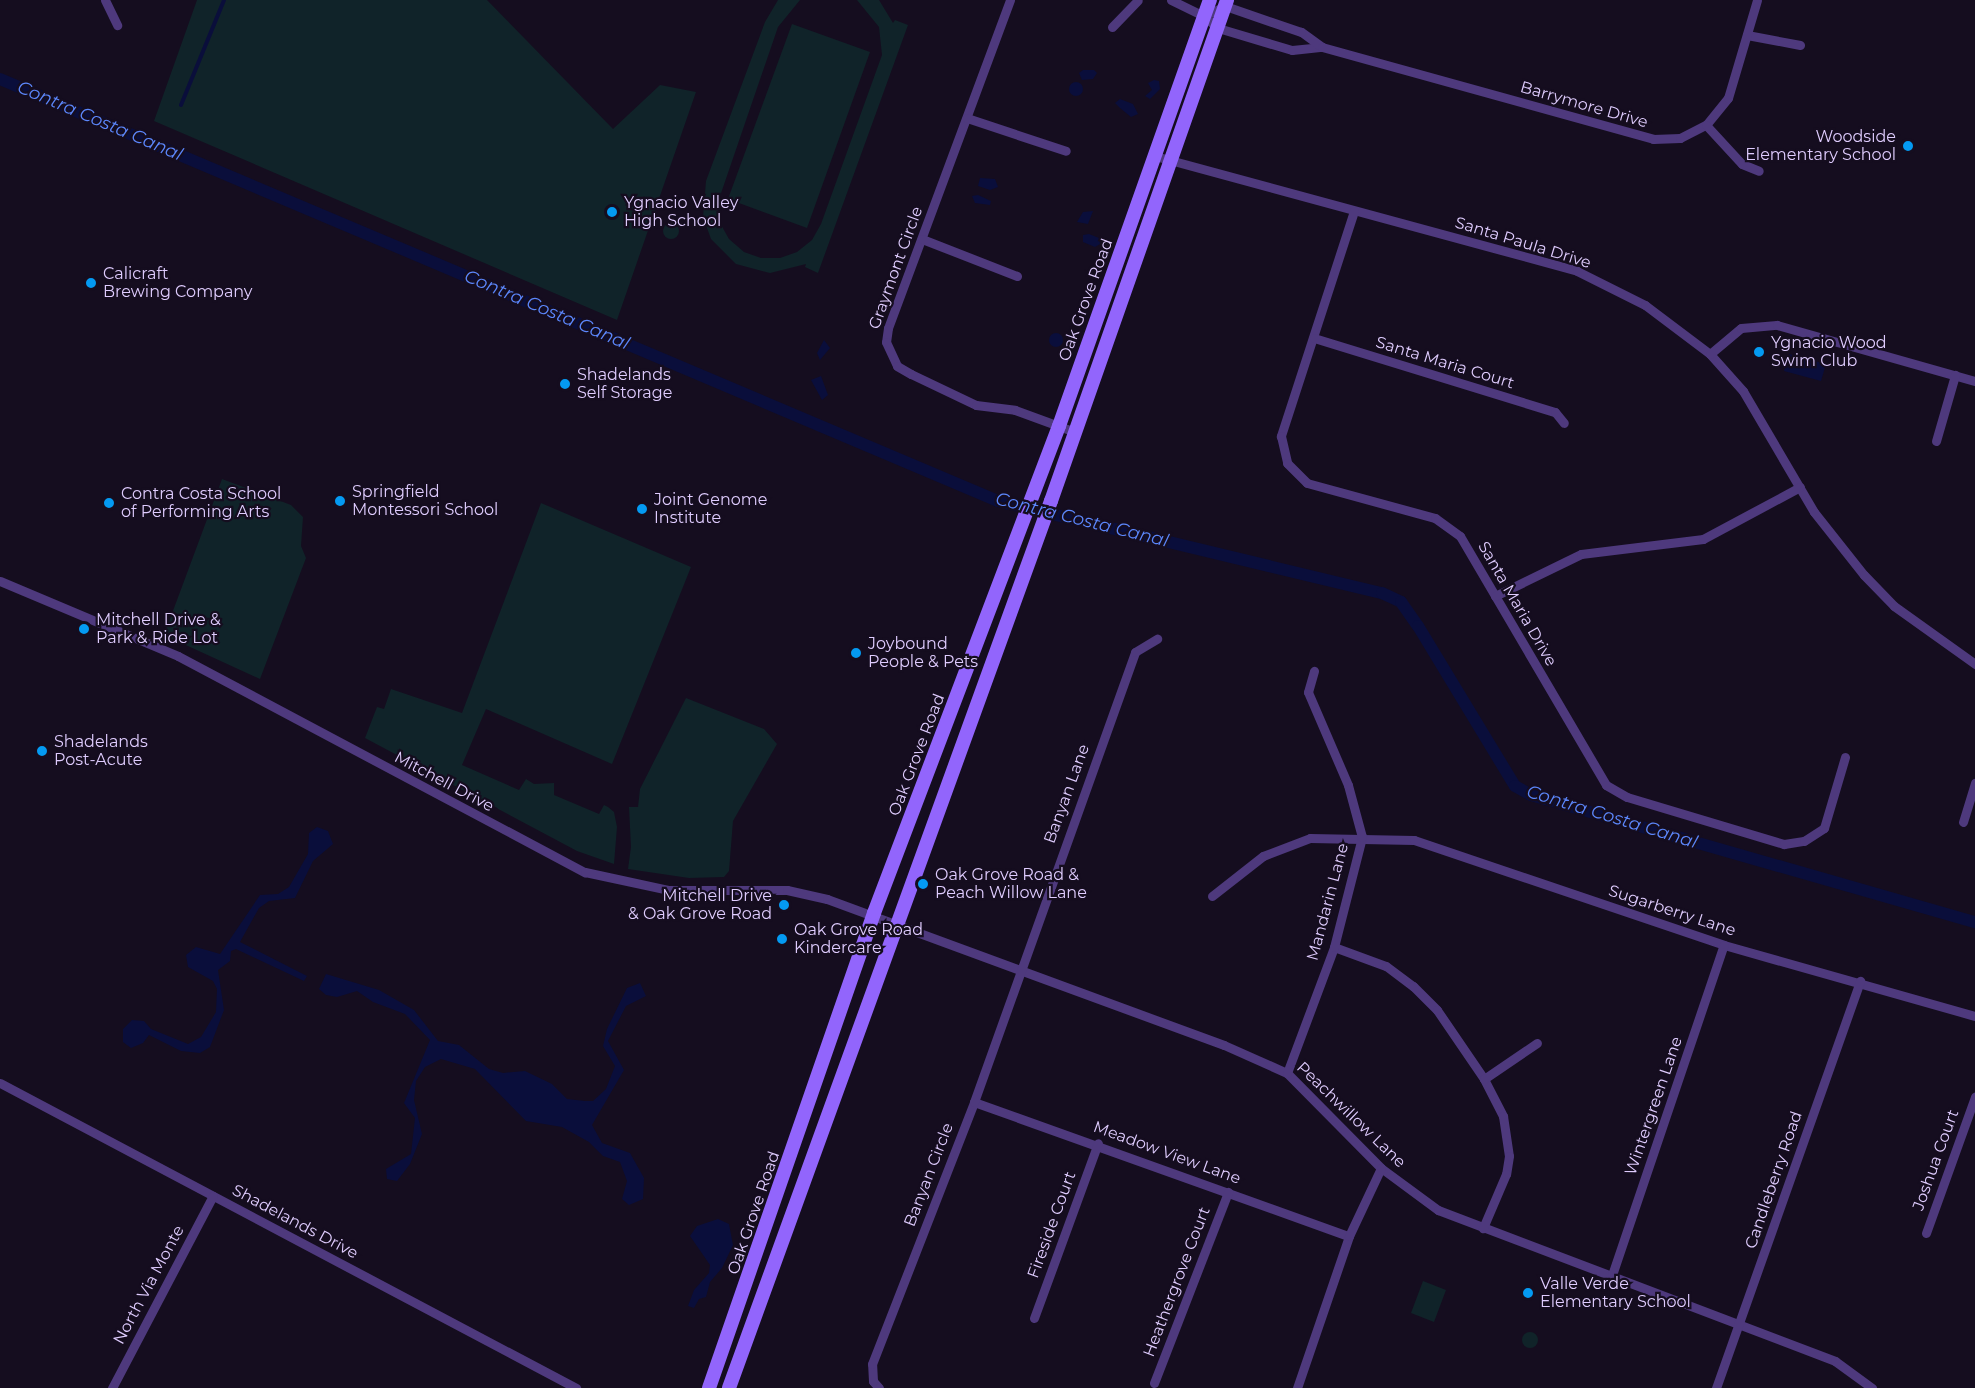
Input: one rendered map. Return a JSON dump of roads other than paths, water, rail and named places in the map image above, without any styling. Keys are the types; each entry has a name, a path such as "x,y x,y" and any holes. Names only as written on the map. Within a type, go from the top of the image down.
{"main road":[{"name":"Oak Grove Road","path":"709,1388 874,913 1017,537 1029,497 1059,426 1210,0"},
{"name":"Oak Grove Road","path":"729,1388 1051,501 1226,3"},
{"path":"1013,603 1006,588 1022,544 1017,537"}],"street":[{"path":"105,0 117,25"},
{"name":"Graymont Circle","path":"1010,0 888,328 886,342 897,366 976,405 1016,410 1075,432"},
{"path":"1112,27 1138,0"},
{"path":"1171,0 1204,16 1226,3"},
{"name":"Barrymore Drive","path":"1226,3 1301,32 1322,47 1653,139 1680,138 1706,125 1728,98 1757,0"},
{"name":"Barrymore Drive","path":"1204,16 1218,28 1292,50 1322,47"},
{"path":"1747,34 1800,45"},
{"path":"967,118 1066,151"},
{"path":"1706,125 1742,164 1759,171"},
{"name":"Santa Paula Drive","path":"1155,156 1577,272 1645,305 1710,354 1755,406 1800,487 1837,543 1894,606 1975,664"},
{"name":"Santa Maria Drive","path":"1354,211 1281,436 1287,463 1307,483 1435,518 1460,536 1606,785 1627,797 1784,844 1804,841 1824,828 1845,757"},
{"path":"922,239 1017,276"},
{"path":"1710,354 1741,328 1777,325 1975,381"},
{"name":"Santa Maria Court","path":"1314,338 1555,412 1564,423"},
{"path":"1936,441 1955,375"},
{"path":"1495,596 1581,554 1703,539 1800,487"},
{"name":"Mitchell Drive","path":"0,581 178,656 585,872 669,890 787,890 874,913 899,923"},
{"name":"Banyan Lane","path":"1018,970 1135,652 1156,639"},
{"name":"Mandarin Lane","path":"1287,1073 1334,947 1362,837 1348,785 1308,692 1314,671"},
{"path":"1963,822 1975,783"},
{"name":"Sugarberry Lane","path":"1212,896 1273,853 1310,838 1362,837 1414,840 1724,945 1860,981 1975,1016"},
{"name":"Peachwillow Lane","path":"899,923 1018,970 1224,1045 1287,1073 1381,1168 1438,1210 1835,1361 1872,1388"},
{"name":"Wintergreen Lane","path":"1612,1275 1724,945"},
{"path":"1334,947 1386,966 1413,986 1437,1010 1485,1079 1503,1116 1509,1156 1483,1228"},
{"name":"Banyan Circle","path":"879,1388 873,1381 872,1364 974,1102 1018,970"},
{"name":"Candleberry Road","path":"1716,1388 1860,981"},
{"path":"1485,1079 1537,1043"},
{"name":"Shadelands Drive","path":"0,1083 576,1388"},
{"name":"Joshua Court","path":"1926,1233 1975,1097"},
{"name":"Meadow View Lane","path":"974,1102 1098,1143 1348,1236"},
{"name":"Fireside Court","path":"1034,1318 1098,1143"},
{"path":"1297,1388 1348,1236 1381,1168"},
{"name":"Heathergrove Court","path":"1154,1383 1228,1192"},
{"name":"North Via Monte","path":"111,1388 213,1196"}],"waterway":[{"path":"181,105 224,0"},
{"name":"Contra Costa Canal","path":"0,79 998,501 1382,593 1401,602 1418,626 1515,786 1531,795 1975,922"}],"place":[{"name":"Woodside Elementary School","path":"1908,146"},
{"name":"Ygnacio Valley High School","path":"612,212"},
{"name":"Calicraft Brewing Company","path":"91,283"},
{"name":"Ygnacio Wood Swim Club","path":"1759,352"},
{"name":"Shadelands Self Storage","path":"565,384"},
{"name":"Springfield Montessori School","path":"340,501"},
{"name":"Contra Costa School of Performing Arts","path":"109,503"},
{"name":"Joint Genome Institute","path":"642,509"},
{"name":"Mitchell Drive & Park & Ride Lot","path":"84,629"},
{"name":"Joybound People & Pets","path":"856,653"},
{"name":"Shadelands Post-Acute","path":"42,751"},
{"name":"Oak Grove Road & Peach Willow Lane","path":"923,884"},
{"name":"Mitchell Drive & Oak Grove Road","path":"784,905"},
{"name":"Oak Grove Road Kindercare","path":"782,939"},
{"name":"Valle Verde Elementary School","path":"1528,1293"}]}
